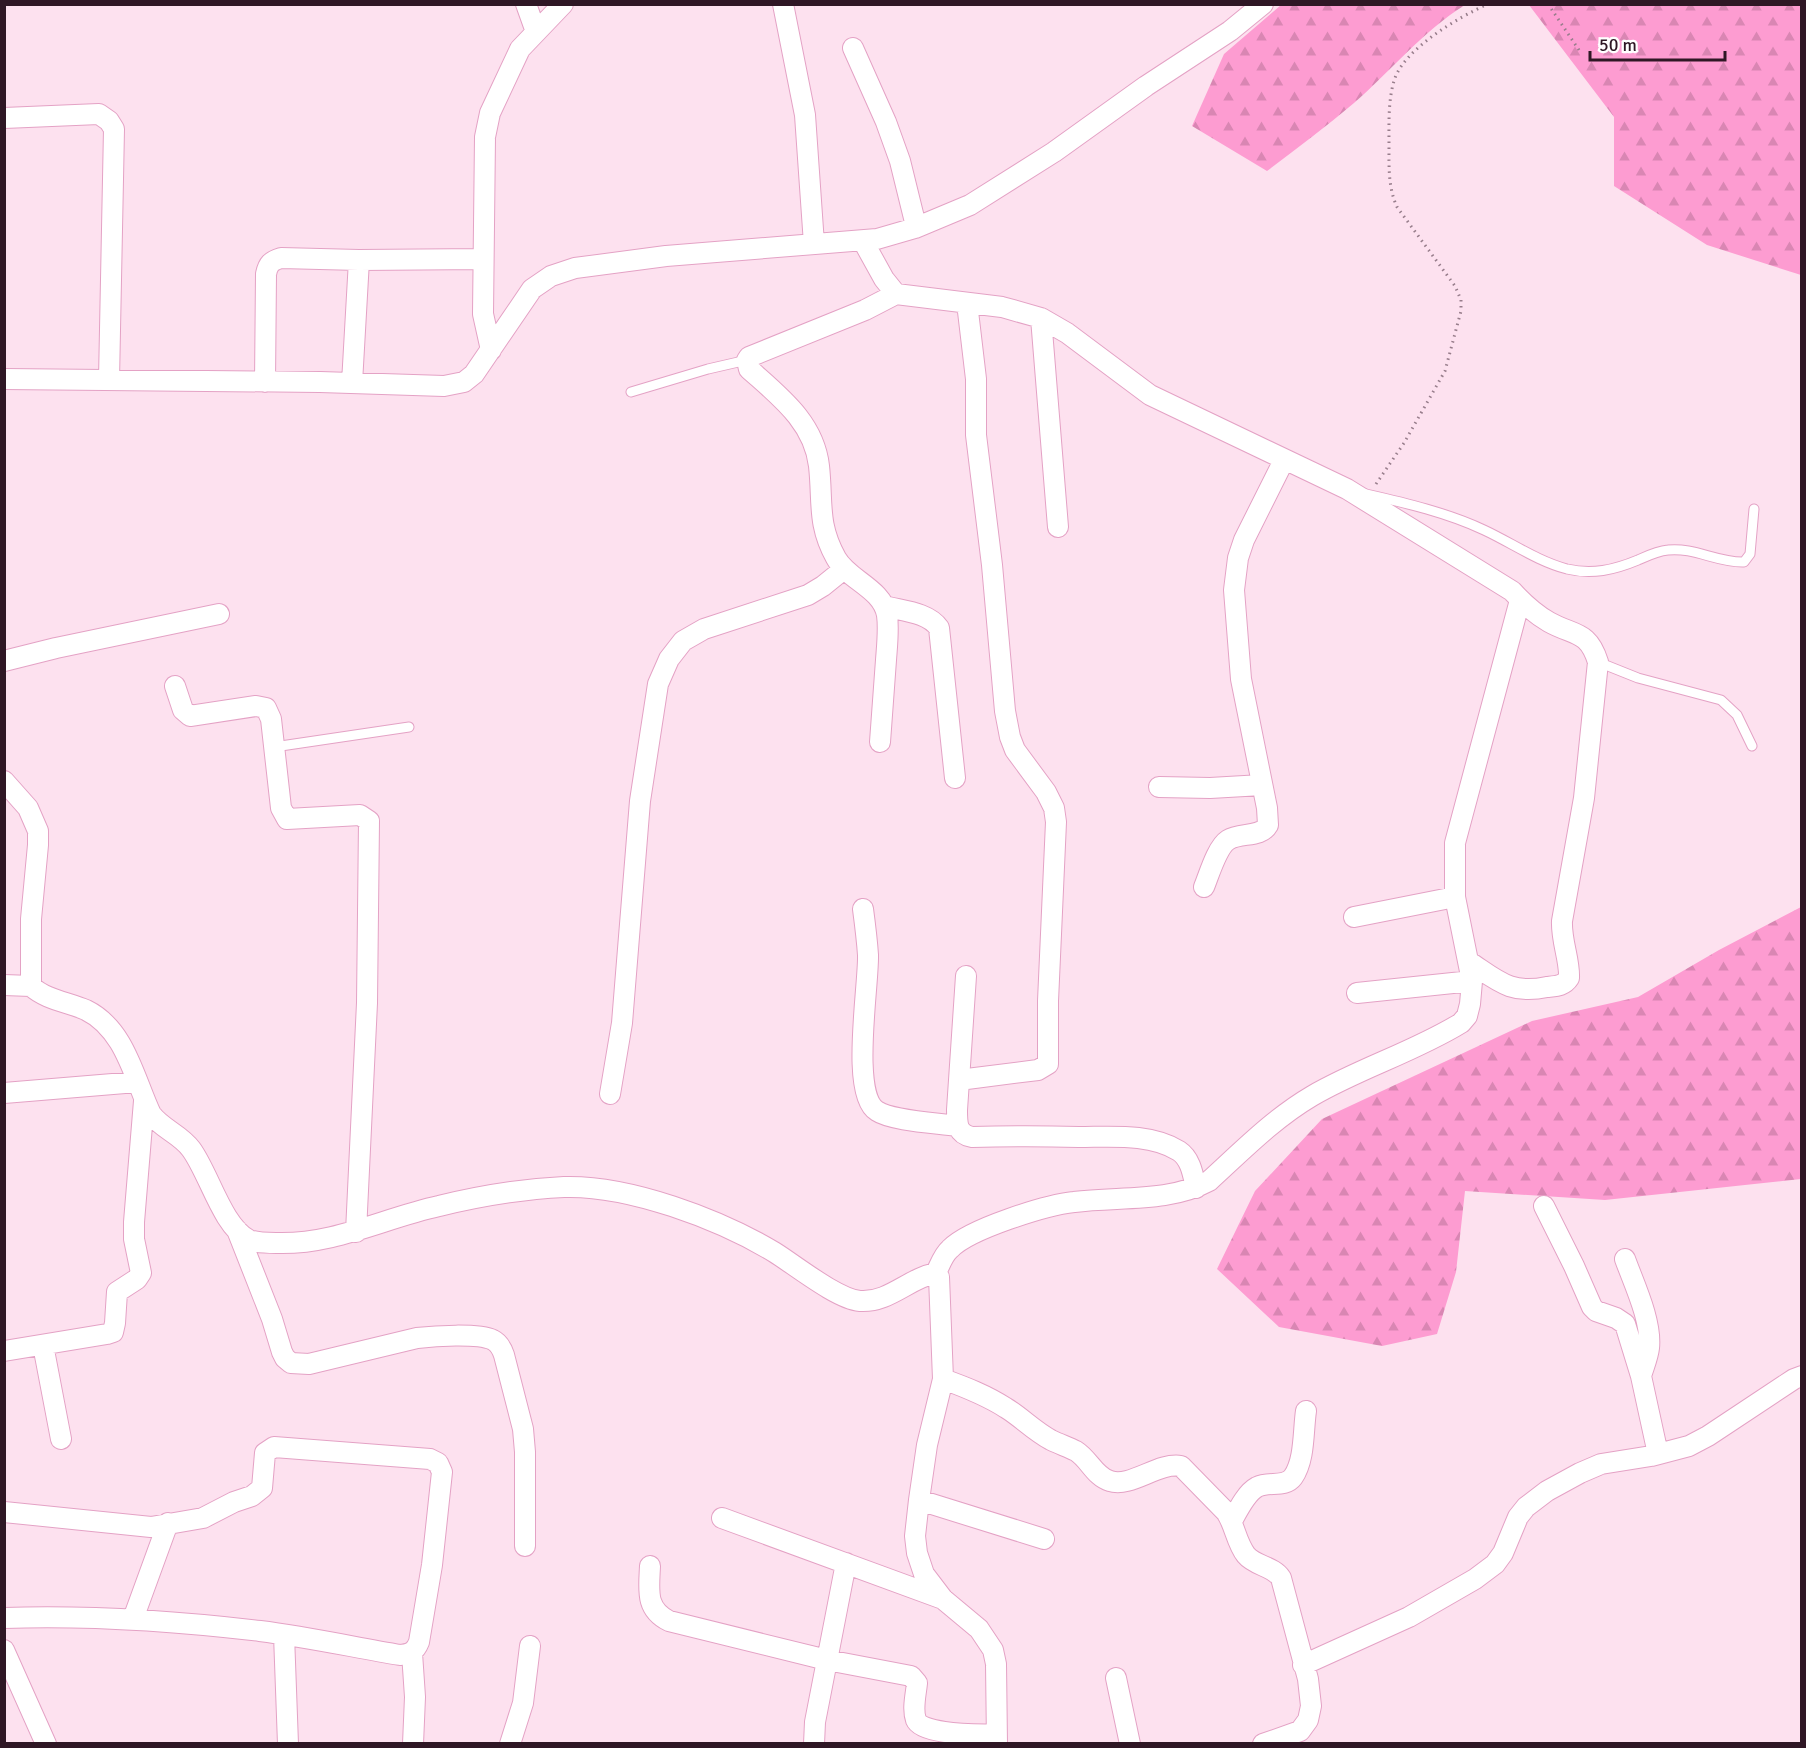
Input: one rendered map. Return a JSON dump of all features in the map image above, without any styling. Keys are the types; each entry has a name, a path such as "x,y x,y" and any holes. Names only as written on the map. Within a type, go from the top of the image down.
{"street":[{"path":"526,4 536,32"},
{"path":"491,350 483,314 485,137 490,113 520,49 563,4"},
{"path":"783,4 806,115 814,244"},
{"path":"4,379 444,386 464,382 474,374 532,289 551,276 575,268 666,256 863,241 916,226 970,205 1054,152 1146,86 1230,31 1263,4"},
{"path":"854,48 900,161 916,226"},
{"path":"4,118 99,114 109,121 114,129 109,380"},
{"path":"863,241 885,279 967,303 1002,307 1041,318 1067,333 1150,395 1347,489 1512,591 1548,621 1588,641 1599,662 1584,798 1562,921 1561,934 1569,978 1562,984 1521,990 1499,981 1468,961"},
{"path":"265,382 267,267 272,261 281,258 483,259"},
{"path":"352,383 359,260"},
{"path":"880,742 886,648 885,606 837,561 826,537 820,512 819,464 804,423 791,406 749,369 747,360 749,357 865,310 885,279"},
{"path":"959,1080 1038,1070 1048,1064 1048,1000 1056,849 1054,808 1046,792 1015,750 1005,711 992,565 975,435 976,380 967,303"},
{"path":"1041,318 1058,526"},
{"path":"1204,887 1223,844 1230,838 1261,831 1268,825 1267,808 1241,680 1233,590 1234,574 1244,540 1284,460"},
{"path":"610,1094 622,1023 640,801 658,684 669,659 683,641 704,629 808,595 823,586 844,568"},
{"path":"237,1230 249,1239 264,1243 288,1244 341,1236 436,1206 505,1192 566,1187 613,1191 663,1204 729,1228 772,1251 840,1294 859,1301 878,1300 936,1273 950,1249 966,1238 1038,1210 1071,1202 1131,1198 1184,1192 1196,1188 1209,1181 1282,1115 1359,1071 1461,1023 1467,1016 1472,981 1455,897 1455,843 1520,600"},
{"path":"885,606 925,616 936,623 939,628 955,778"},
{"path":"4,661 219,614"},
{"path":"175,686 183,710 190,716 256,706 266,708 271,719 281,808 287,819 360,815 369,821 367,1003 356,1232"},
{"path":"1159,787 1210,788 1262,785"},
{"path":"7,787 28,808 38,831 31,919 31,986"},
{"path":"1354,917 1455,897"},
{"path":"863,909 868,956 862,1050 865,1089 869,1104 875,1111 887,1116 957,1126"},
{"path":"966,976 957,1126 964,1136 1146,1139 1165,1144 1185,1157 1196,1188"},
{"path":"1357,993 1472,981"},
{"path":"4,985 31,986 43,996 85,1010 108,1026 124,1050 144,1101 156,1122 184,1140 193,1150 224,1212 237,1230 272,1319 282,1352 291,1363 309,1364 417,1338 435,1336 480,1337 494,1340 500,1346 523,1429 526,1480 525,1546"},
{"path":"4,1093 137,1082"},
{"path":"4,1351 112,1332 115,1323 117,1292 140,1276 134,1239 134,1222 144,1101"},
{"path":"1544,1206 1592,1307 1625,1324 1641,1376 1658,1454"},
{"path":"1625,1259 1638,1293 1649,1340 1647,1358 1641,1376"},
{"path":"650,1566 649,1593 652,1607 658,1616 669,1621 827,1660 905,1674 915,1678 917,1683 915,1711 919,1726 996,1739 996,1664 993,1650 979,1629 943,1599 924,1574 917,1553 915,1536 927,1445 943,1378 939,1277 936,1273"},
{"path":"43,1345 62,1439"},
{"path":"1303,1665 1409,1617 1474,1579 1495,1564 1503,1553 1518,1517 1526,1507 1547,1491 1601,1464 1689,1446 1802,1376"},
{"path":"943,1378 979,1392 1050,1439 1077,1452 1101,1477 1108,1481 1122,1482 1171,1466 1181,1466 1226,1512 1245,1554 1252,1561 1278,1573 1281,1578 1311,1695 1308,1720 1300,1731 1263,1743"},
{"path":"1232,1521 1245,1499 1256,1488 1279,1484 1293,1477 1300,1458 1306,1412"},
{"path":"4,1512 151,1527 203,1518 258,1492 263,1484 265,1453 274,1447 434,1460 441,1466 440,1502 419,1642 412,1653 415,1697 413,1743"},
{"path":"919,1500 1044,1539"},
{"path":"722,1518 943,1599"},
{"path":"133,1620 168,1523"},
{"path":"814,1743 815,1722 846,1563"},
{"path":"4,1617 43,1616 133,1620 284,1635 399,1654 412,1653"},
{"path":"284,1635 288,1743"},
{"path":"510,1743 523,1703 530,1646"},
{"path":"4,1650 46,1743"},
{"path":"1116,1678 1130,1743"}],"lane":[{"path":"631,392 747,360"},
{"path":"1347,489 1448,517 1484,530 1542,560 1566,569 1585,572 1601,572 1619,568 1656,553 1675,549 1744,562 1750,554 1754,509"},
{"path":"1599,662 1638,678 1721,700 1737,715 1752,746"},
{"path":"274,747 410,727"}],"path":[{"path":"1369,495 1404,444 1445,371 1458,325 1461,300 1455,286 1397,207 1391,194 1389,178 1391,94 1394,78 1419,48 1443,28 1488,4"},
{"path":"1548,4 1579,50"}],"green space":[{"path":"1281,5 1465,5 1421,39 1343,112 1267,171 1192,126 1224,54"},
{"path":"1529,5 1801,5 1801,275 1707,245 1614,186 1614,117"},
{"path":"1801,907 1801,1179 1605,1200 1465,1191 1456,1272 1437,1334 1382,1346 1279,1327 1217,1269 1255,1191 1322,1119 1532,1021 1638,997 1719,950"}]}
